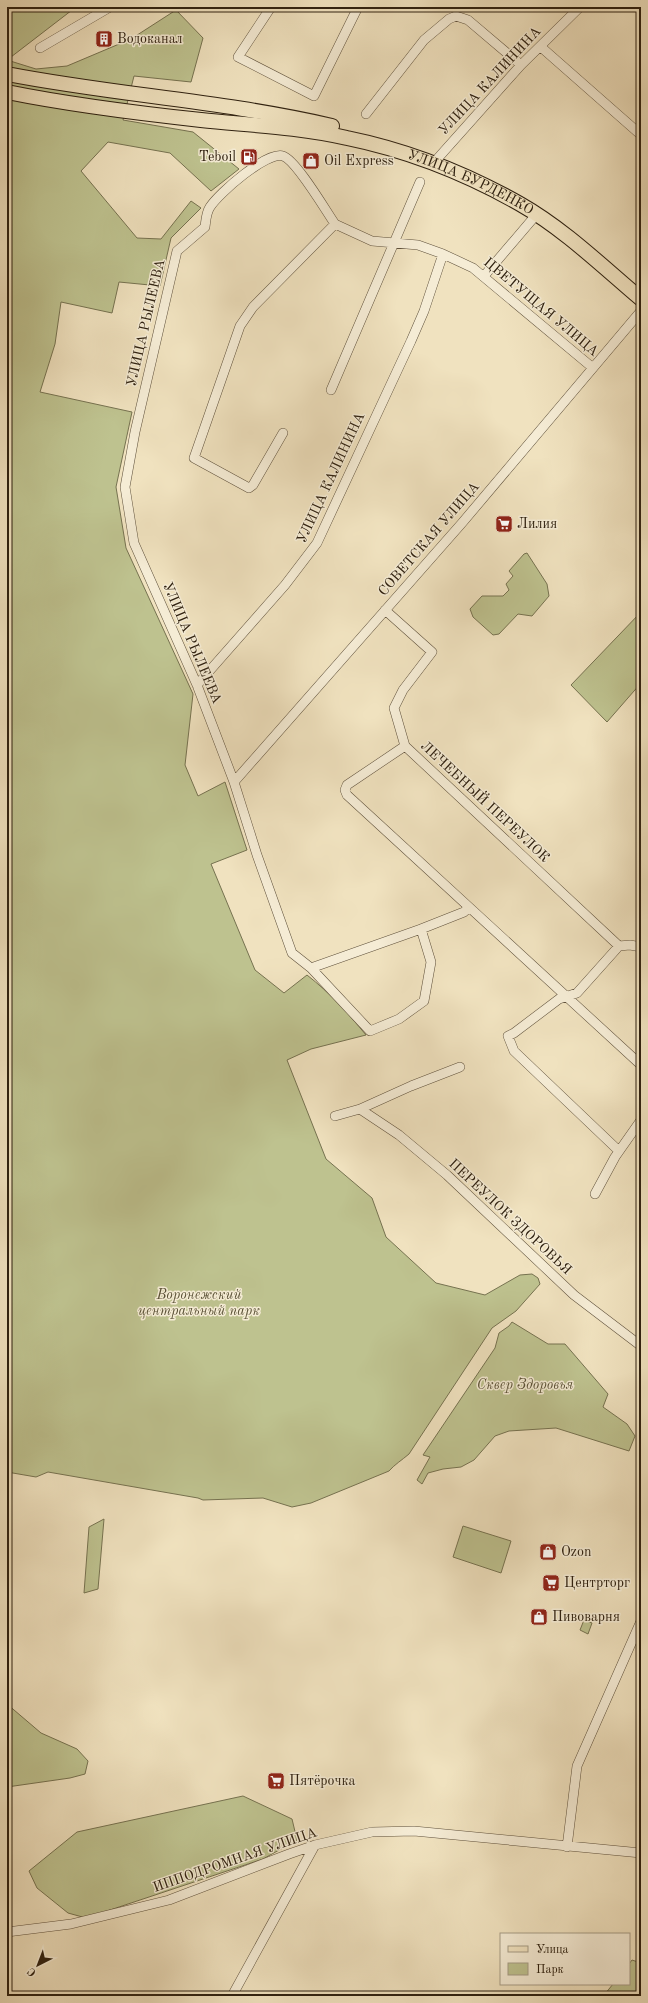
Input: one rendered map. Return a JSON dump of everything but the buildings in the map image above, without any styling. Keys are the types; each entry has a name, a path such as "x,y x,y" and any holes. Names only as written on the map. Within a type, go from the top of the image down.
{"main road":[{"name":"УЛИЦА БУРДЕНКО","path":"7,74 46,82 275,114 352,130 388,140 457,165 521,196 556,217 641,288"},
{"name":"УЛИЦА БУРДЕНКО","path":"7,92 42,99 200,120 308,130 387,148 454,172 519,204 581,247 641,299"}],"street":[{"path":"40,48 110,7"},
{"path":"271,7 238,57 314,96 358,7"},
{"name":"УЛИЦА КАЛИНИНА","path":"438,158 521,65 580,7"},
{"path":"366,114 424,40 449,19 456,16 468,20 521,65"},
{"path":"541,47 641,135"},
{"name":"УЛИЦА РЫЛЕЕВА","path":"335,224 304,177 289,160 277,156 245,172 211,204 207,212 205,227 177,251 135,432 125,487 134,543 197,685 234,782 257,855 292,953 311,968 370,1031 399,1019 424,1001 431,962 421,929"},
{"path":"331,390 420,182"},
{"path":"484,276 536,215"},
{"path":"283,433 253,485 249,488 194,458 240,326 252,307 335,224"},
{"name":"ЦВЕТУЩАЯ УЛИЦА","path":"335,224 372,241 418,245 474,268 593,368"},
{"name":"УЛИЦА КАЛИНИНА","path":"197,685 285,585 317,543 411,341 424,311 443,254"},
{"name":"СОВЕТСКАЯ УЛИЦА","path":"234,782 462,523 641,311"},
{"name":"ЛЕЧЕБНЫЙ ПЕРЕУЛОК","path":"385,610 432,652 403,690 394,708 405,746 620,946"},
{"path":"405,746 347,785 345,790 347,794 641,1065"},
{"path":"311,968 421,929 464,912 469,907"},
{"path":"619,1151 514,1051 508,1036 559,999 577,993 620,946 630,945 641,947"},
{"path":"335,1116 360,1109 410,1086 460,1067"},
{"name":"ПЕРЕУЛОК ЗДОРОВЬЯ","path":"360,1109 399,1135 447,1175 574,1295 641,1346"},
{"path":"595,1194 619,1151 641,1120"},
{"path":"567,1847 577,1766 641,1621"},
{"name":"ИППОДРОМНАЯ УЛИЦА","path":"7,1932 71,1924 168,1900 315,1845 372,1832 414,1831 641,1854"},
{"path":"232,1996 315,1845"}],"green space":[{"path":"7,7 76,7 11,57 7,55"},
{"name":"Воронежский центральный парк","path":"176,10 203,38 191,82 134,76 123,120 193,132 239,169 211,191 170,153 108,142 81,171 137,238 161,239 191,201 201,208 171,238 160,286 119,282 112,313 61,302 55,344 40,392 132,412 116,487 126,548 193,694 185,765 198,796 225,782 247,850 211,864 255,970 284,993 307,975 338,1004 366,1035 311,1049 287,1060 326,1159 372,1198 386,1237 436,1283 485,1295 520,1275 532,1274 538,1278 540,1284 516,1311 492,1328 409,1454 389,1471 311,1503 292,1507 263,1498 203,1500 48,1472 36,1477 7,1472 7,60 36,69 67,66 131,39"},
{"path":"527,553 547,584 549,596 532,616 518,614 499,634 493,635 473,617 470,609 482,596 503,596 509,590 506,584 513,576 509,571 524,554"},
{"path":"641,612 641,683 607,722 571,685"},
{"name":"Сквер Здоровья","path":"512,1322 548,1344 565,1344 608,1394 603,1407 627,1424 635,1436 629,1451 556,1428 509,1431 495,1436 474,1460 461,1467 443,1469 428,1473 422,1484 417,1480 430,1457 423,1455 495,1348 499,1333"},
{"path":"104,1519 98,1589 84,1593 89,1527"},
{"path":"463,1526 511,1541 501,1573 453,1557"},
{"path":"584,1620 592,1623 588,1634 580,1630"},
{"path":"7,1704 41,1733 77,1749 88,1761 85,1774 70,1778 7,1787"},
{"path":"243,1796 292,1819 297,1840 263,1859 86,1918 68,1913 37,1888 29,1871 77,1832"},
{"path":"632,1960 641,1963 641,1992 637,1996 608,1996 605,1994 612,1985 630,1985 630,1963"}],"place":[{"name":"Водоканал","path":"104,39"},
{"name":"Teboil","path":"249,157"},
{"name":"Oil Express","path":"311,161"},
{"name":"Лилия","path":"504,524"},
{"name":"Ozon","path":"548,1552"},
{"name":"Центрторг","path":"551,1583"},
{"name":"Пивоварня","path":"539,1617"},
{"name":"Пятёрочка","path":"276,1781"}]}
